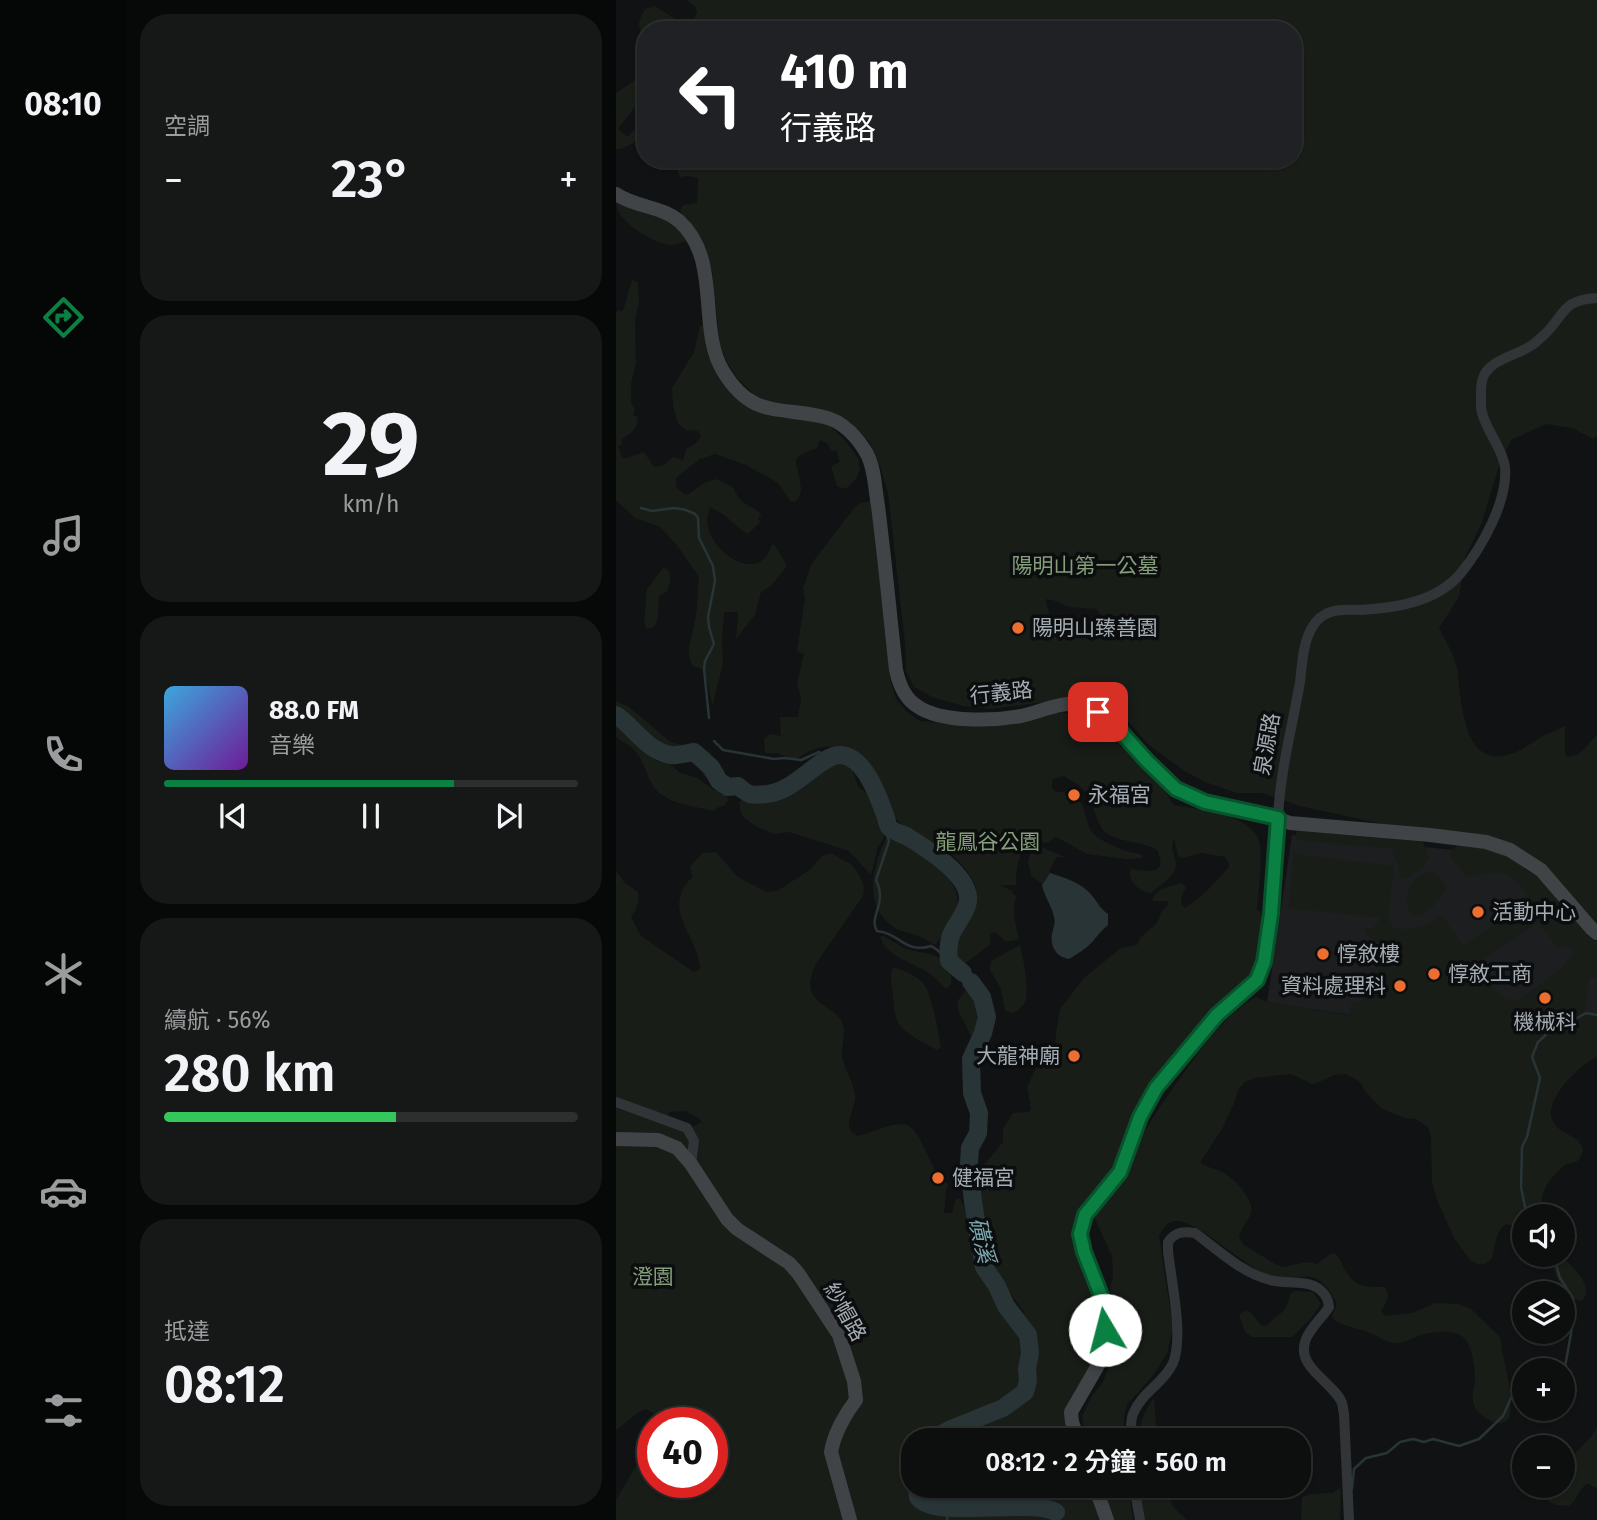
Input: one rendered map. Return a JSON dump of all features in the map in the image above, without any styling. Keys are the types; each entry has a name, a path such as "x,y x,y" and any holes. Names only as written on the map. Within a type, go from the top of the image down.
{"street":[{"name":"行義路","path":"616,194 678,220 690,233 701,257 706,279 715,355 723,372 737,390 752,403 763,408 836,421 857,439 868,456 882,536 898,682 914,705 950,718 988,720 1021,716 1059,706 1084,705 1112,722 1176,789 1205,802 1290,823 1430,835 1486,842 1510,849 1541,870 1597,933"},
{"name":"泉源路","path":"1074,1428 1071,1412 1097,1367 1105,1330 1104,1303 1084,1252 1080,1234 1085,1215 1120,1172 1140,1117 1156,1088 1217,1015 1257,980 1264,962 1271,914 1279,798 1305,646 1314,625 1334,611 1386,609 1426,598 1445,588 1461,574 1500,506 1505,468 1481,408 1485,374 1492,366 1532,345 1550,329 1566,307 1584,298 1597,298"},
{"name":"紗帽路","path":"616,1102 687,1128 694,1141 691,1164"},
{"name":"紗帽路","path":"616,1139 658,1140 677,1149 691,1164 727,1219 799,1273 839,1335 854,1381 856,1400 832,1443 831,1452 850,1520"},
{"path":"1132,1428 1132,1415 1140,1399 1166,1375 1174,1362 1178,1333 1168,1242 1177,1233 1195,1233 1249,1272 1271,1280 1312,1285 1325,1293 1329,1307 1304,1342 1305,1356 1309,1366 1341,1401 1344,1413 1349,1520"},
{"path":"1099,1498 1107,1520"},
{"path":"1135,1498 1140,1520"}],"shaded area":[{"name":"惇敘工商","path":"1292,835 1499,854 1597,947 1597,1046 1267,1002"},
{"path":"1050,873 1085,888 1108,914 1108,925 1086,948 1069,959 1057,953 1052,943 1055,919 1042,885"}],"green space":[{"name":"陽明山第一公墓","path":"686,0 1597,0 1597,436 1593,439 1572,428 1546,424 1511,440 1499,466 1482,522 1465,558 1459,597 1439,628 1456,663 1465,723 1478,748 1488,755 1513,753 1565,726 1566,756 1571,756 1580,753 1597,735 1597,925 1508,845 1387,825 1300,806 1262,793 1237,793 1205,782 1183,770 1149,745 1116,708 1096,698 992,709 963,706 932,697 914,687 906,671 888,493 869,442 857,429 774,404 755,395 737,378 720,345 712,270 696,235 680,211 683,205 697,203 698,178 680,177 676,168 1302,168 1302,21 689,21 694,19 697,12 695,6","holes":["1046,599 1068,607 1096,609 1106,622 1111,638 1078,635 1060,627 1048,611"]},
{"path":"655,6 680,21 640,21 645,9"},
{"path":"637,79 637,104 618,129 628,137 633,130 637,135 634,143 621,149 616,149 616,93"},
{"path":"616,197 667,216 687,240 668,245 645,235 624,220 617,207"},
{"path":"632,280 638,283 639,302 635,321 636,363 631,384 631,402 635,409 633,415 638,417 633,430 618,446 623,459 644,452 654,467 664,465 673,457 683,460 687,448 699,440 701,435 698,431 686,430 678,424 672,388 694,352 700,326 705,325 707,336 753,409 780,418 814,419 830,426 858,458 860,470 856,479 846,489 837,486 831,466 840,462 836,450 832,452 827,443 820,440 817,448 800,455 796,460 801,488 799,498 795,502 790,501 778,483 746,465 715,454 700,459 676,478 676,487 685,495 716,479 733,487 742,501 762,515 758,518 760,522 748,534 710,508 707,521 711,535 718,547 729,557 742,563 754,564 764,559 774,544 787,566 771,586 761,592 755,615 736,639 738,612 724,612 723,664 712,704 703,669 693,666 689,655 697,611 697,574 660,527 635,518 616,500 616,314 618,310 623,311"},
{"path":"871,501 890,679 896,699 906,711 920,721 974,726 1062,712 1102,726 1165,790 1173,805 1220,814 1243,823 1252,830 1260,845 1257,910 1265,918 1259,963 1251,979 1172,1062 1120,1161 1075,1221 1075,1233 1094,1294 1097,1324 1094,1364 1074,1398 1075,1428 901,1428 901,1498 1093,1498 1099,1520 616,1520 616,1500 637,1464 637,1498 728,1498 728,1407 637,1407 637,1414 616,1430 616,871 624,882 638,892 638,902 631,917 641,936 694,972 700,969 698,956 683,922 679,900 692,877 690,867 702,853 716,852 738,877 767,892 777,891 811,869 822,856 831,853 852,865 864,887 863,896 817,962 811,977 814,996 841,1020 844,1029 842,1057 855,1093 850,1128 858,1136 896,1124 909,1126 915,1132 935,1170 948,1184 944,1213 952,1213 956,1198 960,1199 973,1225 978,1257 986,1273 1006,1303 1018,1314 1025,1313 989,1264 981,1233 980,1188 972,1172 980,1170 1003,1142 1003,1129 1013,1113 1029,1112 1031,1109 1027,1087 1035,1070 1055,1051 1060,1009 1085,977 1121,948 1137,945 1140,938 1157,923 1168,901 1154,901 1152,899 1157,892 1182,883 1186,888 1181,901 1185,908 1229,867 1225,857 1201,853 1183,858 1178,856 1173,840 1176,862 1174,871 1151,893 1143,891 1132,881 1131,869 1149,871 1158,868 1160,858 1157,850 1105,832 1082,788 1064,776 1053,779 1053,790 1064,792 1070,805 1080,801 1089,827 1095,835 1116,847 1142,855 1143,858 1127,859 1087,854 1056,837 1047,843 1029,841 1018,862 1016,885 999,885 1011,890 1016,897 1014,913 1019,939 1007,941 994,932 990,934 991,944 964,964 959,963 952,950 952,940 976,892 973,880 960,862 944,849 915,835 896,819 872,771 859,759 828,747 815,749 795,760 777,753 765,753 764,739 770,734 781,736 780,717 798,717 801,698 797,683 804,654 797,651 805,598 803,588 812,563 855,507","holes":["685,1111 702,1122 692,1127 666,1123 669,1112"]},
{"path":"663,568 670,574 668,590 659,596 658,618 654,627 647,629 644,622 647,589"},
{"path":"616,701 629,707 669,741 697,746 711,753 709,757 720,765 722,771 716,776 705,777 691,760 647,750 656,761 667,762 681,773 697,778 714,790 722,791 728,801 724,806 714,811 694,807 674,801 658,792 638,754 616,737 616,721 629,728 616,711"},
{"path":"831,760 852,770 858,786 874,800 876,815 885,832 871,875 849,851 789,832 775,834 757,827 744,818 740,811 740,802 744,795 778,797"},
{"path":"1296,828 1423,842 1429,858 1417,872 1400,878 1399,866 1391,848 1301,841 1296,837"},
{"path":"892,834 934,862 951,881 956,892 956,913 935,945 899,930 879,911 873,887 874,874 887,836"},
{"path":"1458,845 1504,851 1544,881 1597,936 1597,978 1589,978 1584,1014 1597,1016 1597,1056 1580,1068 1562,1087 1551,1108 1557,1127 1575,1138 1583,1149 1578,1160 1566,1164 1546,1187 1542,1204 1512,1204 1512,1225 1506,1224 1502,1227 1492,1259 1484,1264 1470,1260 1454,1238 1437,1200 1432,1182 1431,1136 1428,1127 1416,1119 1404,1118 1381,1108 1360,1082 1346,1074 1334,1075 1312,1084 1291,1074 1254,1078 1245,1082 1238,1090 1222,1129 1201,1161 1202,1164 1229,1177 1246,1194 1251,1213 1239,1238 1244,1245 1277,1265 1283,1267 1307,1262 1317,1264 1335,1253 1356,1282 1365,1286 1384,1287 1388,1293 1381,1311 1385,1316 1413,1313 1435,1303 1458,1304 1471,1309 1500,1337 1510,1395 1509,1419 1494,1423 1475,1407 1472,1398 1475,1378 1472,1356 1469,1345 1459,1334 1430,1333 1395,1343 1343,1324 1334,1320 1332,1316 1337,1304 1320,1281 1312,1277 1277,1278 1265,1274 1198,1229 1187,1223 1174,1221 1166,1225 1159,1236 1173,1328 1167,1353 1154,1374 1127,1405 1124,1428 1084,1428 1082,1416 1103,1382 1115,1349 1110,1288 1113,1277 1112,1256 1095,1219 1098,1209 1140,1139 1200,1051 1217,1030 1245,1004 1256,997 1267,1002 1350,1015 1352,1002 1359,1003 1371,990 1384,955 1381,945 1368,936 1364,928 1373,929 1381,918 1288,908 1294,854 1394,866 1388,919 1394,928 1419,927 1441,914 1463,945 1508,916 1526,893 1514,879 1505,874 1489,873 1469,877 1450,856 1451,851","holes":["1538,922 1561,948 1570,946 1574,951 1571,957 1520,999 1506,999 1500,995 1477,964"]},
{"path":"1041,847 1066,857 1057,857 1042,884 1031,875 1028,862 1031,851"},
{"path":"1434,872 1447,887 1432,907 1421,915 1412,914 1407,896 1411,885 1420,876"},
{"path":"883,936 907,949 939,958 948,967 951,975 949,986 946,989 929,973 894,954 883,944 880,937"},
{"path":"1020,945 1027,990 1025,1002 1012,1013 1005,1011 1001,989 990,970 991,961"},
{"path":"893,967 917,978 926,988 941,1047 937,1050 911,1035 899,1024 895,1014 891,974"},
{"path":"969,990 980,1000 983,1013 973,1040 957,1002 964,992"},
{"path":"1553,1267 1572,1267 1585,1284 1585,1296 1581,1301 1575,1299 1575,1281 1559,1281"},
{"path":"1294,1291 1313,1292 1321,1304 1292,1337 1252,1337 1245,1332 1239,1315 1249,1312 1262,1326 1268,1325 1284,1310 1290,1294"},
{"path":"1154,1398 1156,1428 1140,1428 1147,1408"},
{"path":"1597,1427 1597,1488 1587,1484 1570,1506 1549,1502 1548,1498 1575,1498 1575,1454"},
{"path":"1341,1487 1340,1520 1301,1520 1302,1498 1311,1498 1311,1494 1332,1493"},
{"path":"1105,1498 1130,1498 1133,1520 1113,1520"},
{"path":"1141,1498 1170,1498 1187,1520 1144,1520"}],"waterway":[{"path":"641,508 652,511 674,508 686,510 698,518 699,538 713,566 715,581 708,617 714,644 704,669 709,718"},
{"name":"磺溪","path":"616,715 655,749 671,755 694,752 711,767 719,781 728,787 738,786 751,794 767,794 788,787 834,756 849,757 856,762 869,777 889,827 944,862 965,887 967,906 951,935 948,951 949,961 963,973"},
{"path":"714,741 723,750 774,759 801,760 819,752 827,757"},
{"path":"889,827 889,841 876,880 880,896 875,920 877,931 914,947 931,946 949,961"},
{"name":"磺溪","path":"953,1428 1003,1408 1025,1392 1030,1353 1028,1335 1006,1306 984,1267 973,1202 970,1148 978,1133 979,1113 972,1093 971,1059 987,1017 982,997 971,982"},
{"path":"1559,1028 1586,1013 1597,1015"},
{"path":"1524,1204 1521,1187 1522,1147 1527,1137 1540,1078 1532,1057 1538,1042 1548,1033"},
{"path":"1557,1267 1560,1278 1573,1298 1572,1328 1567,1358"},
{"path":"1352,1489 1354,1469 1366,1458 1387,1453 1400,1442 1413,1439 1424,1442 1433,1439 1459,1446 1479,1439 1503,1416 1512,1396"},
{"path":"919,1498 927,1504 941,1507 1024,1507 1056,1512"},
{"path":"947,1520 948,1512"}],"place":[{"name":"陽明山臻善園","path":"1018,628"},
{"name":"永福宮","path":"1074,795"},
{"name":"活動中心","path":"1478,912"},
{"name":"惇敘樓","path":"1323,954"},
{"name":"惇敘工商","path":"1434,974"},
{"name":"資料處理科","path":"1400,986"},
{"name":"機械科","path":"1545,998"},
{"name":"大龍神廟","path":"1074,1056"},
{"name":"健福宮","path":"938,1178"}],"route":[{"path":"1098,712 1112,722 1176,789 1205,802 1278,818 1271,914 1264,962 1257,980 1217,1015 1156,1088 1140,1117 1120,1172 1085,1215 1080,1234 1084,1252 1104,1303 1105,1330"}],"park label":[{"name":"龍鳳谷公園","path":"988,842"},
{"name":"澄園","path":"653,1277"}]}
